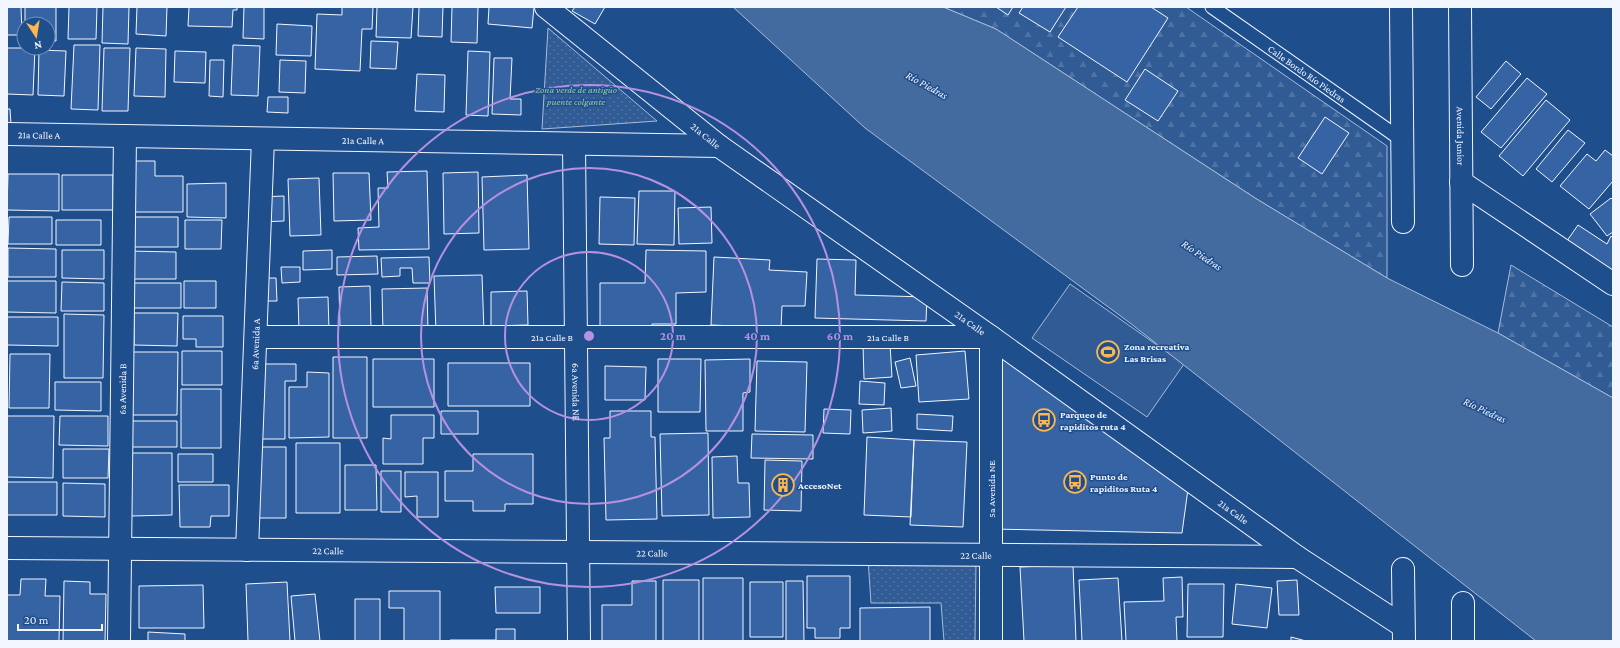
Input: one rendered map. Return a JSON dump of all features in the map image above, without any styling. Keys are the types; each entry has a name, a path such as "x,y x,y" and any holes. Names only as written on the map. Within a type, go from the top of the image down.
{"street":[{"name":"21a Calle","path":"546,7 719,146 991,338 1403,633"},
{"path":"1401,7 1403,222"},
{"name":"Avenida Junior","path":"1460,7 1462,265"},
{"name":"21a Calle A","path":"7,134 719,146"},
{"name":"6a Avenida B","path":"119,641 125,136"},
{"name":"6a Avenida A","path":"247,550 263,139"},
{"name":"6a Avenida NE","path":"574,144 579,641"},
{"path":"1462,182 1613,284"},
{"name":"21a Calle B","path":"256,337 991,338"},
{"name":"5a Avenida NE","path":"991,338 991,641"},
{"name":"22 Calle","path":"7,548 1297,557"},
{"path":"1403,569 1403,633"},
{"path":"1463,603 1463,641"}],"lane":[{"name":"Calle Bordo Río Piedras","path":"1212,7 1402,140"}],"shaded area":[{"path":"1070,284 1184,364 1147,417 1032,338"}],"green space":[{"path":"943,7 1186,7 1387,146 1387,278 1255,198 996,29"},
{"name":"Zona verde de antigüo puente colgante","path":"548,28 657,121 542,129"},
{"path":"1511,265 1613,327 1613,398 1498,333"},
{"path":"868,559 976,559 975,641 944,641 941,603 871,603"}],"water":[{"name":"Río Piedras","path":"733,7 943,7 996,29 1255,198 1387,278 1498,333 1613,398 1613,641 1536,641 1130,323 865,128"}],"building":[{"path":"7,7 21,7 21,16 16,16 16,35 7,35"},
{"path":"25,7 56,7 56,16 25,16"},
{"path":"69,7 97,7 96,39 68,39"},
{"path":"103,7 129,7 128,44 102,43"},
{"path":"137,7 167,7 166,36 136,34"},
{"path":"189,7 237,7 237,10 233,10 232,27 188,26"},
{"path":"244,7 264,7 264,39 243,38"},
{"path":"342,7 373,7 372,29 362,29 360,71 315,69 317,14 342,15"},
{"path":"377,7 413,7 411,38 376,37"},
{"path":"419,7 443,7 442,37 418,36"},
{"path":"452,7 478,7 477,43 451,42"},
{"path":"489,7 534,7 532,28 488,24"},
{"path":"575,7 605,7 595,24 572,11"},
{"path":"996,7 1013,7 1008,15"},
{"path":"1023,7 1066,7 1050,32 1019,13"},
{"path":"1078,7 1151,7 1168,18 1127,82 1058,37"},
{"path":"277,24 312,26 311,56 276,55"},
{"path":"371,41 398,42 396,69 370,68"},
{"path":"74,45 100,45 98,110 71,109"},
{"path":"233,45 260,46 258,96 231,95"},
{"path":"7,48 16,48 16,56 35,56 33,95 7,94"},
{"path":"104,48 130,48 128,111 102,111"},
{"path":"136,48 166,49 165,97 134,96"},
{"path":"56,51 66,51 64,96 38,95 39,56 56,56"},
{"path":"175,51 206,52 205,83 174,82"},
{"path":"468,51 490,52 488,116 466,115"},
{"path":"494,58 512,58 510,99 521,99 521,115 492,114"},
{"path":"210,60 224,60 223,97 209,96"},
{"path":"280,60 306,61 305,93 279,92"},
{"path":"1506,61 1521,74 1491,109 1476,97"},
{"path":"1145,69 1178,91 1158,121 1125,100"},
{"path":"417,74 445,75 444,112 415,111"},
{"path":"1527,78 1547,94 1501,148 1481,132"},
{"path":"268,97 288,97 288,113 267,112"},
{"path":"1546,100 1570,120 1523,176 1499,156"},
{"path":"7,109 10,109 11,124 7,124"},
{"path":"1325,117 1349,133 1322,174 1298,158"},
{"path":"1568,130 1585,143 1552,182 1536,169"},
{"path":"1605,150 1613,156 1613,181 1589,209 1560,186 1587,154 1596,161"},
{"path":"129,161 155,161 155,176 183,176 183,212 129,212"},
{"path":"427,171 429,249 359,250 358,228 379,227 378,188 388,188 387,172"},
{"path":"478,172 479,233 444,234 443,173"},
{"path":"333,173 369,173 371,220 334,221"},
{"path":"8,174 59,174 59,211 7,210"},
{"path":"62,175 113,175 113,210 62,210"},
{"path":"527,175 529,249 484,250 482,177"},
{"path":"319,178 321,235 290,236 288,179"},
{"path":"226,183 226,218 187,217 187,184"},
{"path":"639,191 675,191 674,245 637,244"},
{"path":"284,196 284,221 259,222 259,197"},
{"path":"600,197 635,198 634,245 599,244"},
{"path":"1611,198 1613,200 1613,232 1607,236 1590,214"},
{"path":"711,207 712,243 679,244 678,208"},
{"path":"9,217 52,217 52,244 8,244"},
{"path":"129,217 178,217 178,247 129,247"},
{"path":"56,220 101,220 101,245 56,245"},
{"path":"185,220 222,220 221,249 185,249"},
{"path":"1578,225 1607,244 1611,236 1613,238 1613,280 1562,248"},
{"path":"8,248 56,249 56,277 8,277"},
{"path":"62,250 104,250 104,279 62,278"},
{"path":"332,250 332,269 303,270 303,251"},
{"path":"646,250 706,251 706,292 676,293 676,324 652,324 652,328 600,327 600,283 645,283"},
{"path":"128,251 176,252 176,279 128,279"},
{"path":"377,256 378,274 337,275 337,257"},
{"path":"429,257 430,283 413,283 412,268 400,268 400,276 382,277 381,258"},
{"path":"714,257 770,260 769,270 807,272 805,306 782,306 781,328 711,325"},
{"path":"817,259 856,260 855,295 927,297 926,321 815,318"},
{"path":"281,267 300,267 300,282 282,283"},
{"path":"482,275 484,332 436,333 434,276"},
{"path":"259,278 276,278 277,301 260,301"},
{"path":"7,281 56,281 56,313 7,312"},
{"path":"184,281 216,281 216,308 184,308"},
{"path":"62,282 104,283 104,311 61,311"},
{"path":"128,283 181,283 181,308 127,308"},
{"path":"370,286 371,328 340,329 339,287"},
{"path":"427,288 428,332 383,333 382,289"},
{"path":"527,291 528,325 491,326 491,292"},
{"path":"328,297 329,330 299,331 298,298"},
{"path":"134,313 178,313 177,346 134,345"},
{"path":"64,314 104,315 103,378 64,378"},
{"path":"183,316 223,316 223,347 196,347 196,339 183,339"},
{"path":"7,317 58,317 58,346 7,345"},
{"path":"890,344 892,377 864,379 863,345"},
{"path":"182,351 222,351 222,385 182,385"},
{"path":"965,351 969,399 919,402 916,355"},
{"name":"Parqueo de rapiditos ruta 4","path":"997,351 1188,489 1182,533 992,529"},
{"path":"133,352 178,352 177,415 132,415"},
{"path":"10,354 50,354 49,408 9,408"},
{"path":"333,357 367,357 367,438 333,438"},
{"path":"910,358 916,386 901,388 895,362"},
{"path":"373,359 434,359 434,407 373,407"},
{"path":"658,359 701,359 700,412 658,412"},
{"path":"750,359 750,392 743,393 743,431 706,431 705,360"},
{"path":"757,361 807,362 805,432 755,431"},
{"path":"448,363 530,363 530,406 448,406"},
{"path":"251,364 296,364 296,381 285,381 285,439 252,439"},
{"path":"605,366 646,367 645,400 605,400"},
{"path":"307,372 329,373 329,437 289,438 289,387 307,387"},
{"path":"860,381 885,383 884,405 859,404"},
{"path":"55,382 101,382 101,411 55,410"},
{"path":"181,389 221,389 221,448 181,448"},
{"path":"891,408 892,431 863,433 862,410"},
{"path":"824,409 851,410 850,434 823,433"},
{"path":"441,411 478,411 478,434 441,434"},
{"path":"610,411 651,411 651,437 655,437 657,519 606,520 604,438 610,438"},
{"path":"917,414 953,416 952,431 917,429"},
{"path":"391,415 434,415 434,438 423,438 423,464 383,464 383,438 391,439"},
{"path":"7,416 54,416 53,478 7,477"},
{"path":"60,416 108,416 108,446 59,445"},
{"path":"129,421 177,421 177,447 129,447"},
{"path":"708,433 709,515 662,516 660,434"},
{"path":"752,434 813,435 813,459 751,458"},
{"path":"867,437 914,440 911,517 864,515"},
{"path":"914,440 967,442 963,527 910,525"},
{"path":"296,443 340,443 340,513 296,513"},
{"path":"247,447 286,447 286,518 247,518"},
{"path":"63,449 109,449 108,478 63,478"},
{"path":"131,453 172,453 172,515 131,516"},
{"path":"178,454 213,454 213,482 178,482"},
{"path":"473,454 533,454 533,504 505,504 505,511 473,511 473,501 445,501 445,471 473,471"},
{"path":"737,456 738,483 749,483 750,517 713,518 712,457"},
{"name":"AccesoNet","path":"765,460 802,461 801,511 764,510"},
{"path":"345,465 376,465 377,510 345,510"},
{"path":"381,471 401,471 401,512 381,512"},
{"path":"405,472 438,472 438,517 417,517 417,496 405,497"},
{"path":"7,482 57,482 57,515 7,515"},
{"path":"63,483 105,484 105,517 63,516"},
{"path":"179,485 229,485 229,516 211,516 210,527 180,527"},
{"path":"1073,565 1076,641 1024,641 1020,567"},
{"path":"807,576 850,576 850,628 840,628 840,638 815,638 815,628 807,628"},
{"path":"1182,577 1183,617 1176,617 1177,641 1126,641 1124,602 1164,601 1163,578"},
{"path":"703,578 743,578 743,641 703,641"},
{"path":"1118,578 1122,641 1082,641 1079,580"},
{"path":"21,579 46,579 45,596 60,596 59,641 7,641 7,595 20,595"},
{"path":"663,580 699,580 699,641 663,641"},
{"path":"1297,580 1299,615 1279,615 1277,581"},
{"path":"64,581 90,582 90,594 106,594 105,641 63,641"},
{"path":"632,581 656,581 656,641 602,641 602,605 632,605"},
{"path":"786,581 803,581 804,641 786,641"},
{"path":"287,582 290,641 248,641 246,584"},
{"path":"750,582 783,582 783,637 750,637"},
{"path":"1188,584 1224,584 1223,637 1187,637"},
{"path":"1236,584 1272,588 1267,628 1232,624"},
{"path":"203,585 204,628 139,628 139,586"},
{"path":"495,587 540,587 540,613 496,613"},
{"path":"389,591 440,591 440,641 404,641 404,608 389,608"},
{"path":"315,594 320,641 295,641 291,596"},
{"path":"355,599 380,599 380,641 355,641"},
{"path":"930,607 930,641 860,641 860,608"},
{"path":"496,629 515,629 515,641 450,641 496,640"},
{"path":"148,632 185,634 185,641 148,641"},
{"path":"1291,637 1306,641 1291,641"}],"place":[{"name":"Zona recreativa Las Brisas","path":"1108,352"},
{"name":"Parqueo de rapiditos ruta 4","path":"1044,420"},
{"name":"Punto de rapiditos Ruta 4","path":"1075,482"},
{"name":"AccesoNet","path":"783,485"}]}
